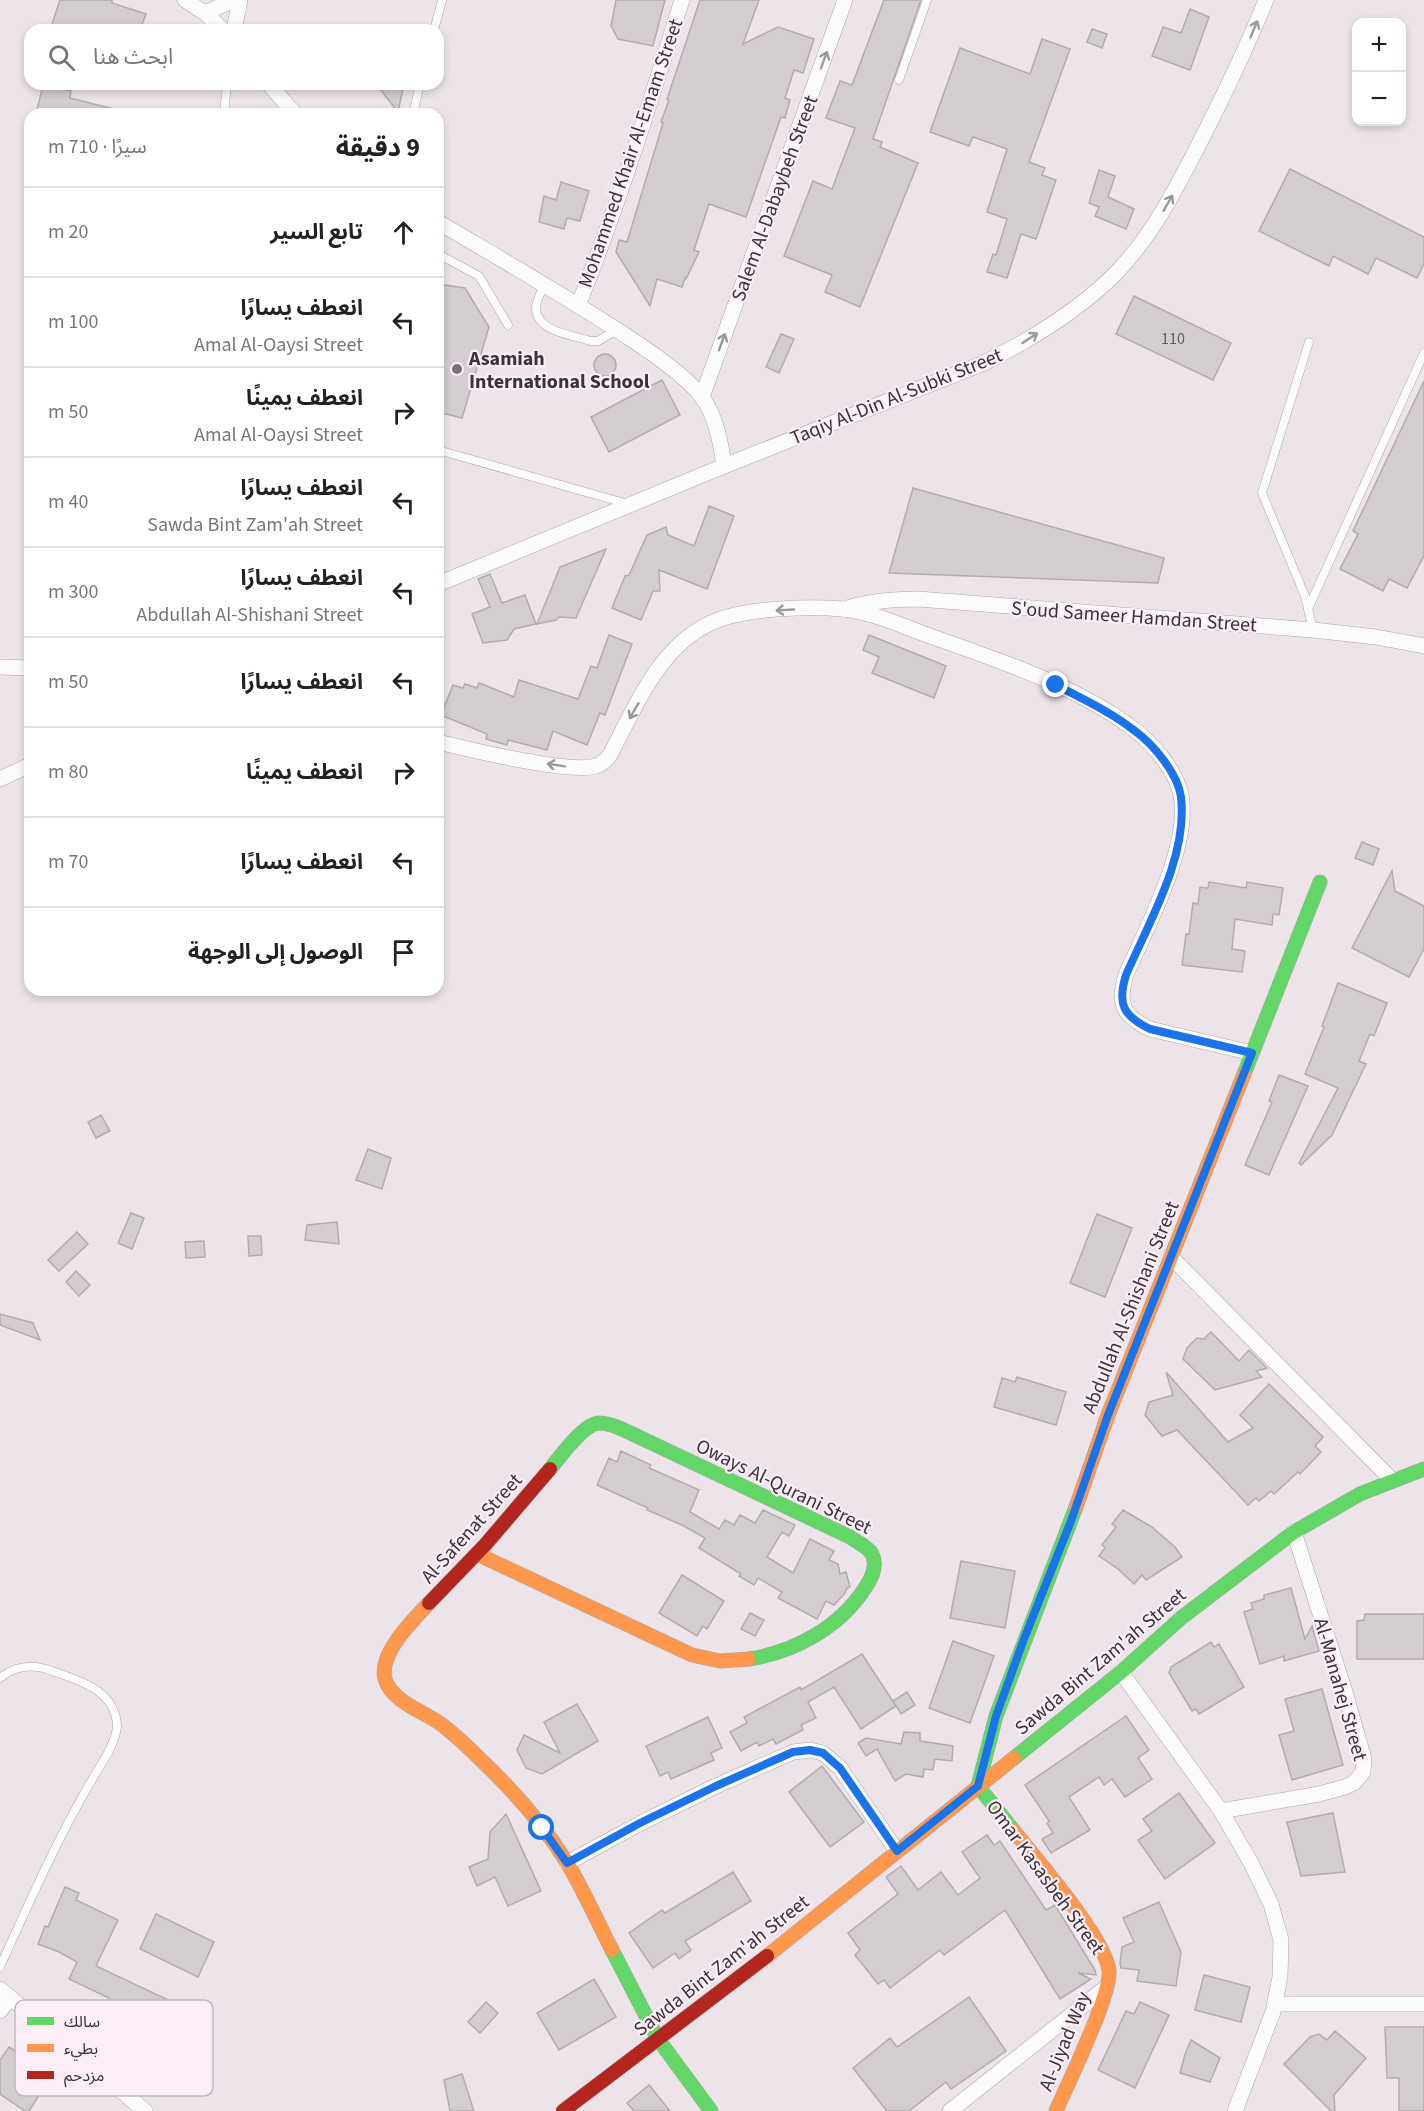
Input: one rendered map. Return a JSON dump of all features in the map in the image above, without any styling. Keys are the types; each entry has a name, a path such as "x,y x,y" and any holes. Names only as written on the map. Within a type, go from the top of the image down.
{"street":[{"path":"186,0 217,24"},
{"path":"205,13 234,0"},
{"path":"235,24 240,0"},
{"name":"Mohammed Khair Al-Emam Street","path":"578,306 628,173 682,0"},
{"name":"Salem Al-Dabaybeh Street","path":"702,397 845,0"},
{"name":"Taqiy Al-Din Al-Subki Street","path":"444,582 630,504 984,363 1018,346 1053,323 1114,275 1156,224 1213,117 1266,0"},
{"path":"274,90 291,108"},
{"path":"444,226 655,355 702,397 722,446 724,466"},
{"name":"S'oud Sameer Hamdan Street","path":"844,609 862,603 889,599 918,599 1313,630 1376,637 1424,646"},
{"name":"S'oud Sameer Hamdan Street","path":"444,744 569,767 595,767 604,763 610,754 658,668 684,640 701,628 735,615 792,609 844,609 952,644 1056,685 1103,709 1135,730 1154,747 1168,765 1181,795 1178,847 1168,879 1126,975 1122,989 1122,1004 1135,1022 1150,1029 1252,1053"},
{"path":"0,667 24,668"},
{"path":"0,779 24,768"},
{"name":"Abdullah Al-Shishani Street","path":"978,1786 996,1716 1071,1521 1108,1415 1320,882"},
{"path":"1171,1257 1392,1480"},
{"name":"Al-Safenat Street","path":"567,1863 554,1842 498,1774 443,1725 389,1689 383,1668 402,1634 477,1554 586,1428 595,1422 606,1423"},
{"name":"Oways Al-Qurani Street","path":"477,1554 692,1655 714,1662 736,1662 762,1658 804,1640 824,1629 840,1616 857,1600 870,1581 875,1564 871,1551 856,1540 606,1423"},
{"name":"Sawda Bint Zam'ah Street","path":"563,2111 789,1939 1120,1672 1181,1618 1294,1532 1360,1494 1424,1469"},
{"name":"Al-Manahej Street","path":"1221,1811 1319,1794 1345,1787 1354,1783 1363,1772 1364,1759 1294,1532"},
{"path":"1120,1672 1221,1811 1271,1904 1281,1940 1280,1977 1275,2004 1234,2111"},
{"path":"711,2111 658,2039 567,1863 640,1823 716,1786 793,1752 810,1750 823,1753 840,1768 897,1851"},
{"name":"Omar Kasasbeh Street","path":"978,1786 1093,1936 1106,1957 1110,1969 1108,1985"},
{"path":"950,2111 1108,1985"},
{"name":"Al-Jiyad Way","path":"1056,2111 1094,2024 1108,1985"},
{"path":"0,2011 5,1994"},
{"path":"1275,2004 1424,2004"},
{"path":"128,2096 146,2111"}],"lane":[{"path":"436,24 442,0"},
{"path":"899,80 927,0"},
{"path":"225,108 226,90"},
{"path":"414,108 419,90"},
{"path":"444,257 479,276 508,325"},
{"path":"544,285 536,307 538,319 545,327 590,341 598,341 617,330"},
{"path":"1309,342 1262,493 1305,596 1313,630"},
{"path":"1308,609 1424,353"},
{"path":"444,452 630,504"},
{"path":"0,1678 9,1671 26,1665 51,1670 85,1682 103,1694 113,1708 117,1726 109,1751 52,1852 0,1967"}],"building":[{"path":"60,0 112,0 112,3 146,14 142,24 52,24"},
{"path":"616,0 665,0 653,46 618,39 611,26"},
{"path":"700,0 759,0 743,44 778,27 814,39 803,73 794,70 785,98 790,100 785,118 781,117 746,217 709,204 694,250 699,252 682,287 657,279 650,306 616,252 619,240 627,242 663,123 661,122 669,100 667,99"},
{"path":"884,0 921,0 873,139 882,142 880,147 918,163 860,307 825,292 832,275 784,256 813,181 832,189 855,128 826,118 840,81 852,85"},
{"path":"1190,9 1209,17 1190,70 1152,56 1163,27 1181,33"},
{"path":"1092,29 1107,34 1102,48 1087,42"},
{"path":"1042,39 1070,49 1029,162 1045,168 1042,175 1056,180 1036,239 1021,234 1007,278 987,272 993,254 996,255 1007,219 987,212 1007,149 973,137 969,146 930,132 960,48 1030,74"},
{"path":"42,90 66,90 71,91 70,98 110,108 37,108"},
{"path":"381,90 403,90 399,108 395,108"},
{"path":"1290,169 1424,237 1424,264 1417,278 1376,258 1368,274 1333,256 1329,266 1259,231"},
{"path":"1099,170 1115,176 1108,197 1134,209 1126,229 1095,216 1099,207 1089,203"},
{"path":"561,182 589,191 580,221 567,218 564,229 539,222 544,196 556,200"},
{"name":"Asamiah International School","path":"444,285 465,288 489,327 462,418 444,414"},
{"path":"1134,296 1231,343 1213,380 1116,334"},
{"path":"781,334 794,339 779,373 766,367"},
{"path":"605,354 613,357 616,365 613,373 605,376 597,373 594,365 597,357"},
{"path":"662,380 680,415 609,452 591,417"},
{"path":"1424,381 1424,556 1407,588 1389,579 1383,591 1340,569 1358,534 1353,531"},
{"path":"913,488 1164,558 1158,583 889,573"},
{"path":"709,506 734,516 707,589 659,570 660,591 653,591 641,620 612,608 625,576 629,575 647,535 666,527 668,535 694,546"},
{"path":"606,549 576,618 559,617 556,620 537,624 560,567"},
{"path":"490,574 502,603 525,595 536,624 514,629 507,640 483,643 472,614 490,607 478,579"},
{"path":"609,635 632,644 605,715 600,713 587,745 553,731 547,750 508,740 507,745 486,739 487,734 444,716 444,708 453,685 463,688 465,684 477,688 479,683 514,697 519,680 578,699 591,666 597,668"},
{"path":"869,635 946,666 934,698 872,673 879,657 863,650"},
{"path":"1362,842 1379,849 1373,865 1355,858"},
{"path":"1392,871 1395,891 1424,906 1424,949 1409,977 1352,948"},
{"path":"1209,882 1246,888 1247,882 1283,888 1279,915 1273,914 1272,925 1235,919 1232,949 1245,951 1242,972 1182,965 1193,903 1198,904 1200,887 1208,888"},
{"path":"1338,983 1387,1003 1374,1036 1370,1034 1359,1061 1366,1064 1332,1135 1301,1165 1299,1163 1338,1088 1305,1074 1324,1027 1322,1026"},
{"path":"1279,1075 1308,1086 1269,1175 1245,1165 1272,1102 1269,1101"},
{"path":"101,1115 110,1131 96,1138 88,1122"},
{"path":"368,1149 391,1158 382,1189 356,1180"},
{"path":"131,1213 144,1218 132,1249 118,1243"},
{"path":"1097,1214 1132,1228 1105,1297 1070,1283"},
{"path":"337,1222 339,1244 305,1240 307,1225"},
{"path":"77,1232 88,1244 59,1271 48,1260"},
{"path":"248,1236 261,1236 262,1255 249,1256"},
{"path":"204,1241 205,1257 186,1258 185,1242"},
{"path":"76,1271 90,1285 79,1296 66,1282"},
{"path":"0,1314 33,1323 40,1340 0,1325"},
{"path":"1211,1332 1239,1361 1249,1350 1267,1368 1256,1371 1262,1377 1215,1390 1183,1359 1187,1348 1197,1338 1204,1339"},
{"path":"1166,1372 1228,1442 1253,1428 1240,1415 1269,1384 1323,1437 1315,1446 1321,1452 1300,1474 1298,1472 1274,1494 1271,1491 1259,1501 1256,1498 1248,1505 1177,1430 1162,1436 1145,1415 1149,1402 1173,1395"},
{"path":"1017,1377 1066,1392 1056,1425 994,1407 1002,1378 1015,1382"},
{"path":"621,1451 651,1465 649,1468 699,1490 690,1512 719,1529 725,1520 734,1525 740,1515 755,1523 763,1510 795,1525 789,1536 782,1532 767,1557 793,1573 810,1539 834,1551 829,1560 838,1564 840,1574 846,1572 850,1587 834,1605 826,1601 817,1619 778,1598 782,1592 758,1578 754,1585 739,1576 741,1574 699,1548 705,1538 647,1510 648,1508 597,1485 609,1458 617,1462"},
{"path":"1123,1510 1152,1527 1175,1547 1182,1557 1146,1580 1142,1575 1134,1584 1099,1556 1105,1548 1102,1545 1116,1527 1112,1524"},
{"path":"961,1561 1015,1571 1005,1628 950,1618"},
{"path":"682,1575 724,1601 707,1629 703,1626 697,1636 659,1613"},
{"path":"1291,1588 1305,1639 1312,1626 1319,1651 1284,1661 1284,1656 1260,1664 1244,1612 1253,1609 1251,1603 1264,1599 1264,1595"},
{"path":"750,1613 764,1620 755,1636 741,1629"},
{"path":"1365,1614 1424,1614 1424,1659 1357,1659 1357,1621 1364,1620"},
{"path":"953,1641 994,1656 970,1723 929,1708"},
{"path":"1211,1642 1214,1647 1219,1644 1244,1687 1199,1714 1196,1709 1192,1711 1169,1673 1171,1667"},
{"path":"862,1654 896,1706 861,1729 834,1687 808,1702 816,1718 801,1725 803,1730 776,1744 773,1739 759,1746 757,1742 741,1751 730,1732 747,1723 744,1717 800,1687 801,1690"},
{"path":"1322,1689 1343,1765 1292,1780 1279,1735 1294,1731 1285,1699"},
{"path":"907,1692 915,1705 901,1714 893,1701"},
{"path":"577,1704 598,1741 542,1774 526,1768 517,1750 524,1735 560,1753 544,1722"},
{"path":"1126,1716 1149,1750 1138,1758 1152,1779 1125,1797 1112,1779 1104,1785 1099,1777 1069,1797 1090,1830 1051,1853 1042,1839 1053,1833 1047,1823 1049,1821 1025,1785"},
{"path":"708,1717 722,1748 711,1753 714,1760 671,1779 668,1772 660,1776 646,1746"},
{"path":"904,1732 920,1733 920,1741 953,1746 952,1761 935,1759 933,1770 924,1769 923,1777 906,1774 895,1781 877,1749 866,1756 858,1743 866,1738 901,1744"},
{"path":"822,1766 864,1822 830,1847 789,1792"},
{"path":"1179,1793 1215,1843 1165,1879 1138,1840 1152,1831 1143,1819"},
{"path":"1333,1813 1345,1872 1301,1876 1287,1822"},
{"path":"506,1814 541,1891 508,1906 495,1877 477,1886 469,1867 488,1859 490,1832"},
{"path":"987,1835 994,1845 1000,1841 1046,1910 1055,1905 1096,1975 1078,1973 1091,1979 1060,1999 1005,1910 944,1955 940,1950 890,1988 884,1980 878,1984 855,1955 860,1950 848,1933 898,1894 886,1877 901,1866 918,1890 941,1872 958,1895 980,1878 962,1852"},
{"path":"733,1872 751,1901 685,1941 691,1950 679,1959 675,1953 653,1968 629,1933 662,1910 665,1913"},
{"path":"65,1887 79,1893 76,1900 118,1920 96,1966 168,2000 108,2000 109,1998 69,1979 77,1962 38,1944 45,1926 48,1927"},
{"path":"1159,1902 1181,1952 1176,1986 1137,1981 1139,1970 1121,1968 1122,1947 1134,1942 1123,1918"},
{"path":"156,1914 214,1942 198,1977 140,1949"},
{"path":"1204,1975 1250,1987 1241,2022 1195,2010"},
{"path":"594,1979 616,2017 559,2050 537,2013"},
{"path":"969,1997 1006,2051 951,2089 946,2082 909,2111 887,2111 853,2068 890,2038 897,2047"},
{"path":"486,2002 498,2013 480,2033 468,2022"},
{"path":"1140,2002 1169,2015 1135,2088 1098,2070 1126,2011 1134,2014"},
{"path":"1385,2027 1424,2027 1424,2111 1399,2111 1399,2078 1387,2078"},
{"path":"1335,2031 1366,2058 1334,2095 1335,2111 1331,2111 1284,2064 1310,2037 1319,2034 1327,2040"},
{"path":"1191,2040 1220,2058 1210,2082 1180,2073"},
{"path":"9,2047 15,2051 15,2096 39,2096 29,2111 25,2111 0,2094 0,2060"},
{"path":"462,2074 474,2111 450,2111 444,2080"},
{"path":"649,2085 670,2111 634,2111 627,2103"}],"traffic: fast":[{"path":"1244,1074 1320,882"},
{"path":"550,1469 586,1429 599,1423 608,1424 850,1537 870,1551 874,1558 872,1576 855,1602 843,1615 815,1636 799,1644 766,1656 749,1659"},
{"path":"1014,1758 1121,1672 1181,1618 1294,1532 1360,1494 1424,1469"},
{"path":"1014,1831 978,1786 996,1716 1076,1507"},
{"path":"612,1950 658,2039 711,2111"}],"traffic: slow":[{"path":"1076,1507 1108,1415 1244,1074"},
{"path":"477,1554 692,1655 720,1661 749,1659"},
{"path":"429,1603 406,1628 392,1648 384,1669 389,1687 401,1700 441,1724 455,1736 525,1806 566,1861 612,1950"},
{"path":"767,1956 1014,1758"},
{"path":"1014,1831 1083,1919 1095,1938 1109,1970 1104,1998 1056,2111"}],"traffic: jam":[{"path":"429,1603 485,1545 550,1469"},
{"path":"563,2111 767,1956"}],"place":[{"name":"Asamiah International School","path":"457,369"}],"route":[{"path":"542,1828 567,1863 640,1823 716,1786 793,1752 810,1750 823,1753 840,1768 897,1851 978,1786 996,1716 1024,1639 1071,1521 1108,1415 1252,1053 1150,1029 1135,1022 1122,1004 1122,989 1126,975 1168,879 1178,847 1181,795 1168,765 1154,747 1135,730 1103,709 1056,685"}]}
